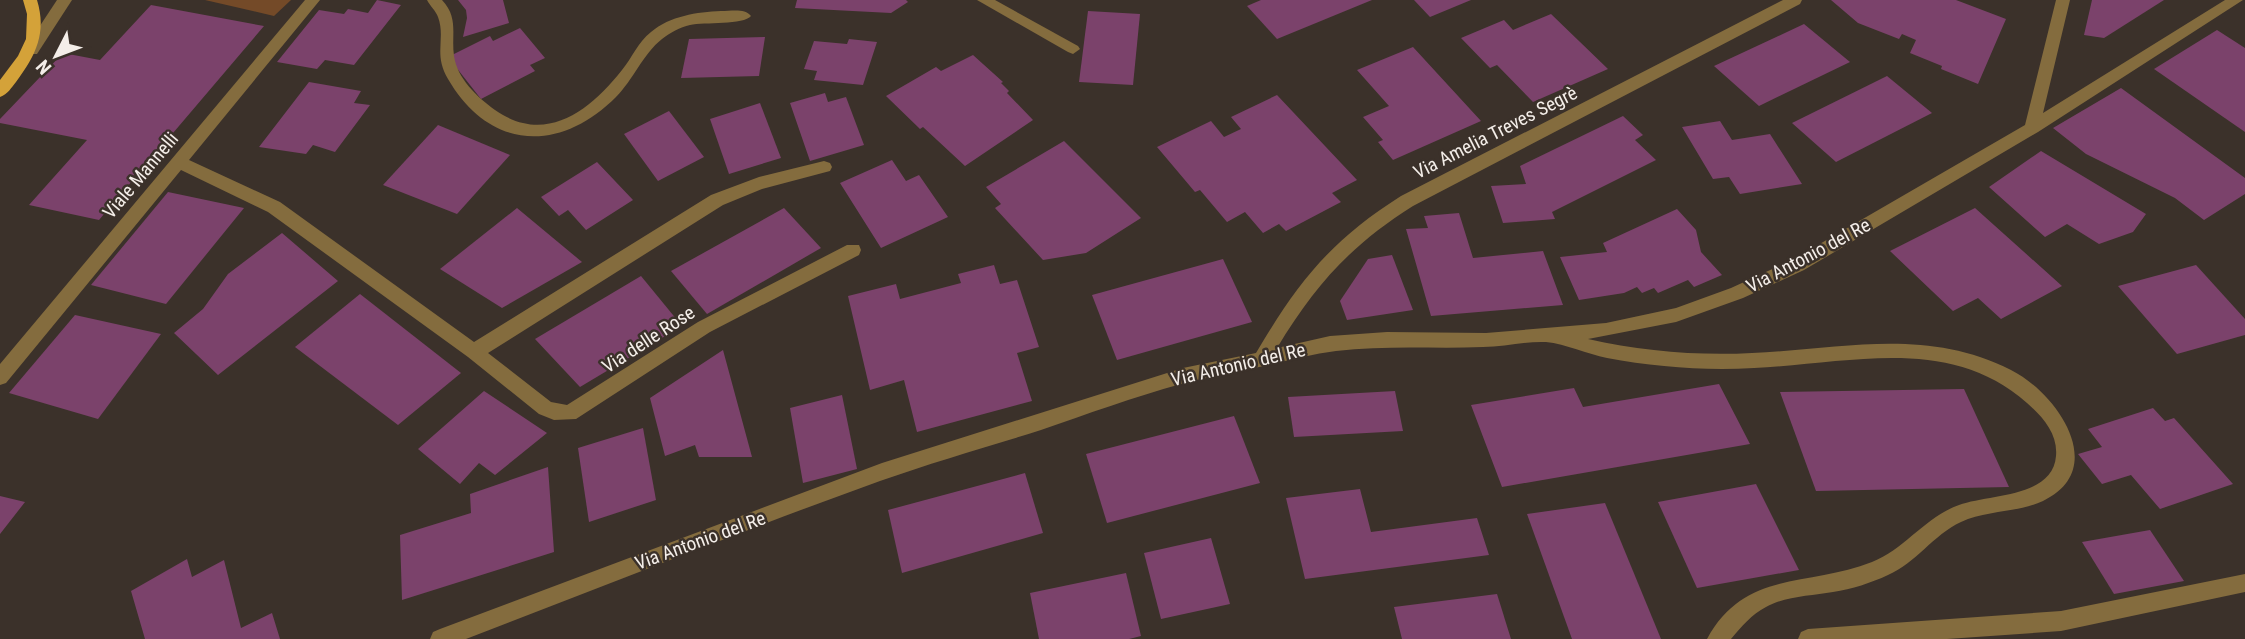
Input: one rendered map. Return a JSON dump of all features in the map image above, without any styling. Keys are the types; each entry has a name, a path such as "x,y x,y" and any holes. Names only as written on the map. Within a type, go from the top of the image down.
{"main road":[{"path":"0,91 32,50 36,30 30,0"}],"street":[{"path":"32,50 65,0"},
{"name":"Viale Mannelli","path":"0,377 313,0"},
{"path":"434,0 447,16 449,36 446,60 461,86 499,121 512,128 537,132 562,127 587,114 625,77 647,43 669,27 691,19 744,16"},
{"name":"Via Amelia Treves Segrè","path":"1262,358 1302,291 1342,246 1363,228 1408,201 1795,0"},
{"path":"2032,128 2063,0"},
{"name":"Via Antonio del Re","path":"440,639 882,472 1146,387 1330,344 1369,340 1486,340 1616,329 1665,319 1769,279 2032,128 2236,0"},
{"name":"Via delle Rose","path":"178,162 274,206 474,352 545,408 554,412 570,413 704,327 853,250"},
{"path":"474,352 717,200 759,183 824,167"},
{"path":"1550,335 1584,347 1642,356 1748,361 1898,348 1934,351 1977,361 2001,372 2026,389 2055,420 2066,456 2060,474 2047,488 2036,494 1964,512 1938,524 1897,561 1880,569 1838,582 1771,594 1752,604 1717,639"},
{"path":"1808,639 2061,621 2245,583"}],"lane":[{"path":"984,0 1073,49"}],"shaded area":[{"path":"205,0 291,0 274,16"}],"building":[{"path":"377,0 401,5 354,65 325,60 317,69 277,62 319,10 344,14 348,9 368,13"},
{"path":"458,0 503,0 509,23 463,37 466,10"},
{"path":"797,0 908,2 891,13 795,8"},
{"path":"1261,0 1372,0 1277,39 1247,6"},
{"path":"1414,0 1471,0 1430,17"},
{"path":"1831,0 1956,0 2006,19 1978,84 1910,53 1916,40 1902,34 1899,39 1858,23"},
{"path":"2092,0 2164,0 2104,38 2084,35"},
{"path":"151,5 264,26 99,220 29,205 87,140 0,123 0,119 63,53 100,60"},
{"path":"1088,11 1140,14 1133,85 1079,82"},
{"path":"1551,14 1608,69 1533,102 1497,65 1490,68 1461,38 1504,20 1513,30"},
{"path":"1804,24 1850,62 1759,106 1714,66"},
{"path":"520,28 545,58 530,65 535,71 481,99 448,57 490,36 493,41"},
{"path":"2217,30 2245,48 2245,132 2154,69"},
{"path":"765,37 759,76 681,78 689,39"},
{"path":"849,39 877,42 863,85 814,80 817,71 804,69 814,41 847,44"},
{"path":"1413,47 1481,121 1393,160 1378,142 1383,140 1363,117 1389,106 1357,70"},
{"path":"973,55 1003,82 1001,83 1009,91 1007,93 1033,120 965,166 923,127 920,129 886,96 936,67 941,71"},
{"path":"1887,76 1932,113 1836,162 1792,123"},
{"path":"309,82 361,91 354,103 370,105 335,152 313,145 306,154 259,147"},
{"path":"2121,88 2245,178 2245,194 2204,220 2175,198 2086,154 2053,128"},
{"path":"825,93 828,102 846,97 864,145 810,161 790,103"},
{"path":"1277,95 1357,180 1332,193 1341,202 1286,231 1279,224 1263,233 1245,212 1227,222 1200,190 1195,192 1157,147 1211,121 1224,137 1241,129 1231,117"},
{"path":"760,103 781,158 729,174 710,119"},
{"path":"669,111 704,157 658,181 624,134"},
{"path":"1623,116 1643,135 1635,140 1656,160 1552,212 1555,219 1503,223 1491,186 1526,184 1520,166"},
{"path":"1720,121 1732,140 1770,134 1802,184 1740,194 1729,177 1713,179 1682,127"},
{"path":"438,125 510,155 457,214 383,185"},
{"path":"1064,141 1141,218 1086,253 1043,260 995,208 1001,204 986,187"},
{"path":"2041,151 2146,214 2133,232 2099,244 2067,224 2045,237 1989,187"},
{"path":"892,160 906,181 919,175 948,217 881,248 840,183"},
{"path":"597,162 633,200 586,230 568,210 559,216 541,197"},
{"path":"168,192 244,208 166,304 91,285"},
{"path":"517,208 582,262 502,308 440,269"},
{"path":"784,208 821,248 707,314 671,271"},
{"path":"1975,208 2062,286 2001,319 1978,298 1953,311 1890,251"},
{"path":"1677,209 1696,230 1701,252 1722,275 1694,287 1688,280 1658,293 1654,288 1642,293 1637,287 1624,293 1579,300 1560,257 1607,252 1603,243"},
{"path":"1459,213 1473,258 1543,251 1563,305 1431,316 1406,229 1428,228 1424,216"},
{"path":"282,233 338,281 218,375 174,333 203,309 228,274"},
{"path":"1392,255 1413,310 1347,320 1340,301 1368,259"},
{"path":"1223,259 1252,322 1117,360 1092,295"},
{"path":"994,265 1000,284 1017,280 1039,347 1017,353 1032,401 917,432 904,380 870,390 848,296 896,284 900,299 961,283 958,274"},
{"path":"2196,265 2245,319 2245,335 2177,354 2118,286"},
{"path":"641,276 682,326 580,387 535,339"},
{"path":"360,294 461,373 398,425 295,347"},
{"path":"75,315 161,334 98,419 9,393"},
{"path":"723,350 752,457 699,457 695,445 665,456 650,398"},
{"path":"1719,384 1750,444 1502,487 1471,405 1574,388 1583,407"},
{"path":"1964,389 2009,487 1816,491 1780,392"},
{"path":"484,391 547,433 495,475 479,463 460,484 418,449"},
{"path":"1395,391 1403,431 1294,437 1288,397"},
{"path":"842,395 857,469 803,483 790,408"},
{"path":"2153,408 2165,421 2174,418 2233,484 2160,509 2131,475 2102,484 2078,454 2102,447 2088,429"},
{"path":"1234,416 1260,483 1107,523 1086,454"},
{"path":"643,428 656,500 589,522 578,448"},
{"path":"548,467 554,552 402,600 400,535 471,513 470,494"},
{"path":"1025,473 1043,533 902,573 888,510"},
{"path":"1756,484 1799,570 1697,588 1658,502"},
{"path":"1360,489 1371,532 1477,518 1489,555 1305,579 1286,498"},
{"path":"0,496 25,502 0,534"},
{"path":"1605,503 1661,639 1572,639 1527,514"},
{"path":"2150,530 2184,581 2114,594 2082,542"},
{"path":"1211,538 1230,604 1161,619 1144,553"},
{"path":"187,559 192,577 224,560 241,628 272,613 280,639 145,639 131,591"},
{"path":"1126,573 1141,636 1129,639 1039,639 1030,593"},
{"path":"1497,594 1511,639 1402,639 1394,607"}]}
